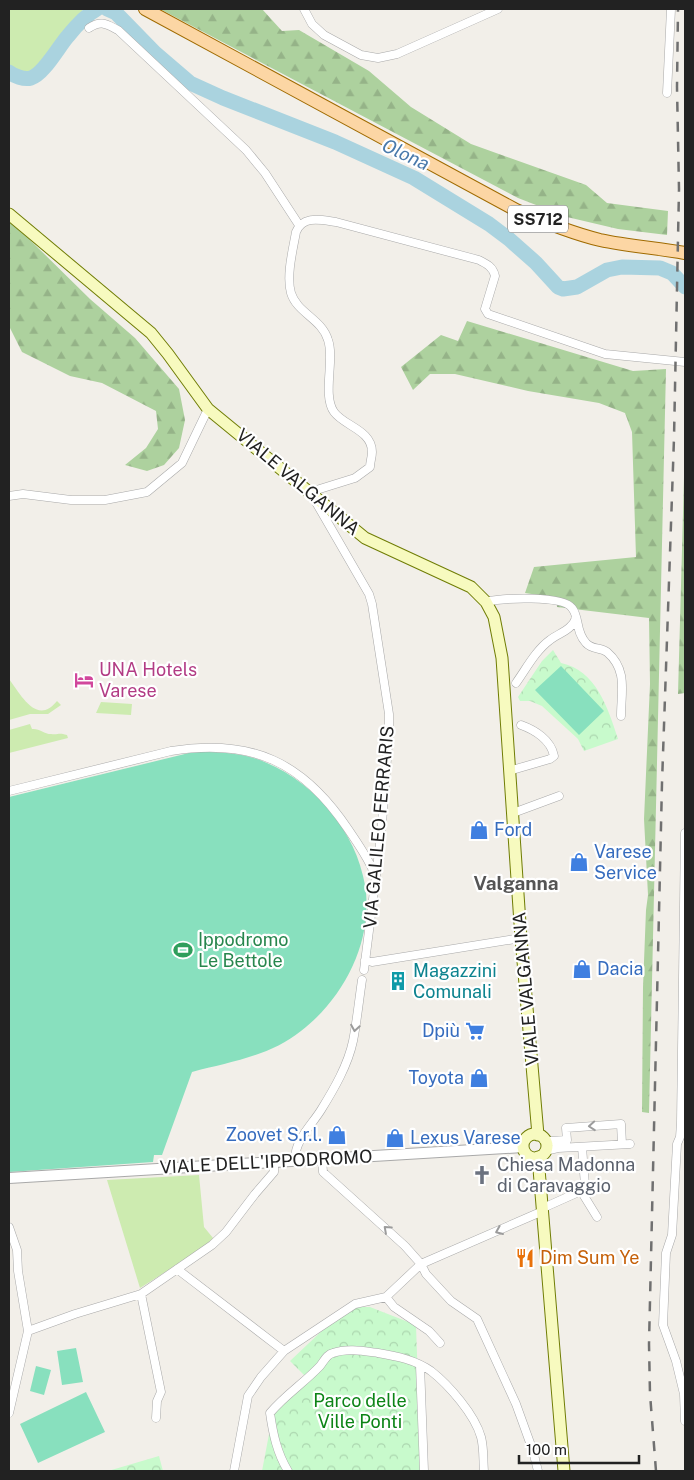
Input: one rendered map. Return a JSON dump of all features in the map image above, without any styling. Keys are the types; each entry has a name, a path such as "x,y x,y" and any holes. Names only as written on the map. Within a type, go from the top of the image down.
{"main road":[{"name":"SS712","path":"145,9 516,210 561,229 600,240 634,247 685,253"},
{"name":"VIALE VALGANNA","path":"9,214 151,334 208,409 366,538 471,587 486,602 494,617 502,658 521,938 542,1146 543,1210 564,1471"},
{"path":"529,1135 542,1146 533,1158 524,1152 523,1147 525,1138 529,1135"}],"street":[{"path":"304,9 309,20 319,32 361,55 372,58 391,56 498,9"},
{"path":"668,93 671,9"},
{"path":"89,28 96,23 101,23 118,30 212,117 246,150 265,173 299,225"},
{"path":"310,492 355,478 370,467 372,450 368,439 360,431 333,411 329,388 329,341 324,330 316,320 296,304 291,293 289,281 296,232 299,225 305,221 316,219 336,222 479,260 490,266 495,276 486,306 488,314 604,354 685,362"},
{"path":"9,496 23,494 71,500 106,500 147,492 182,463 208,409"},
{"name":"VIA GALILEO FERRARIS","path":"310,492 372,604 389,714 385,791 364,970"},
{"path":"486,602 500,598 547,600 569,604 574,609 580,633 586,644 607,652 622,671 621,716"},
{"path":"516,683 541,648 571,627 576,616"},
{"path":"509,771 550,759 554,756 541,735 521,725"},
{"path":"9,791 171,751 193,747 232,748 270,759 302,777 316,789 333,808 362,850 371,864 376,877"},
{"path":"512,813 559,796"},
{"path":"685,833 681,1123 680,1137 677,1144 672,1235 666,1253 663,1325 676,1361 684,1394 685,1421"},
{"path":"362,850 368,854 373,854 379,849"},
{"path":"365,960 372,962 521,938"},
{"path":"295,1161 295,1155 303,1134 320,1112 340,1078 352,1042 362,980"},
{"path":"542,1146 551,1149 567,1144 582,1147 626,1144 621,1124"},
{"path":"567,1144 566,1128 630,1124"},
{"name":"VIALE DELL'IPPODROMO","path":"9,1178 523,1147"},
{"path":"234,1471 248,1396 261,1377 284,1352 355,1304 386,1297 421,1264 543,1210 581,1191 584,1185 582,1147"},
{"path":"322,1159 323,1172 405,1246 421,1264 426,1274 451,1301 477,1319 516,1404 538,1471"},
{"path":"28,1331 140,1294 212,1245 226,1232 274,1172 274,1162"},
{"path":"581,1191 597,1217"},
{"path":"9,1227 17,1250 18,1271 28,1331 9,1412"},
{"path":"177,1269 284,1352"},
{"path":"9,1271 18,1271"},
{"path":"140,1294 161,1392 157,1401 156,1418"},
{"path":"386,1297 394,1307 429,1331 440,1343"},
{"path":"288,1471 282,1462 275,1442 270,1413 330,1353 343,1350 395,1356 416,1364 440,1379 459,1399 475,1421 482,1438 484,1471"},
{"path":"416,1364 424,1471"}],"green space":[{"path":"9,9 81,9 92,22 75,36 47,69 21,85 9,77"},
{"path":"160,9 262,9 282,31 299,30 369,71 411,107 471,144 586,185 607,203 668,211 667,235 618,229 567,217 518,198"},
{"path":"9,222 90,299 135,338 179,389 185,420 179,448 164,465 147,471 125,465 146,448 158,429 156,411 102,383 70,376 22,352 9,326"},
{"path":"467,321 633,371 666,369 649,1113 642,1112 643,987 648,895 644,819 650,684 649,618 557,607 558,598 525,593 534,567 636,557 632,432 625,413 599,403 528,391 455,374 430,374 413,390 401,367 441,335 458,341"},
{"path":"685,441 685,693 678,694"},
{"path":"553,650 561,663 583,673 592,682 605,703 618,739 584,751 578,739 542,706 530,701 520,701 518,697 542,661"},
{"path":"561,666 604,711 579,735 535,690"},
{"path":"9,679 24,700 36,709 50,708 57,701 61,705 48,714 30,714 9,720"},
{"path":"101,702 132,704 131,715 96,713"},
{"path":"30,724 32,729 48,734 64,734 68,738 9,753 9,730"},
{"name":"Ippodromo Le Bettole","path":"193,752 240,755 258,759 285,772 302,783 331,812 353,847 365,885 367,906 365,926 360,947 352,966 343,985 330,1002 316,1018 289,1040 249,1057 192,1072 162,1155 154,1155 153,1162 9,1172 9,797"},
{"path":"199,1175 204,1227 213,1238 205,1247 140,1288 107,1180"},
{"name":"Parco delle Ville Ponti","path":"347,1307 370,1307 416,1325 421,1471 262,1471 274,1408 310,1381 290,1361"},
{"path":"76,1348 83,1382 62,1385 57,1351"},
{"path":"36,1366 51,1370 44,1395 30,1391"},
{"path":"86,1392 105,1432 38,1463 20,1424"},
{"path":"159,1456 163,1471 108,1471"}],"waterway":[{"name":"Olona","path":"9,72 25,78 31,78 36,75 46,66 78,25 97,9"},
{"name":"Olona","path":"107,9 116,13 155,53 190,83 335,142 414,178 489,224 509,239 536,263 558,287 563,289 577,287 607,270 622,267 660,268 672,273 685,287"}],"railway":[{"path":"656,1471 650,1394 649,1344 662,783 674,438 679,189 678,9"}],"place":[{"name":"UNA Hotels Varese","path":"84,680"},
{"name":"Ford","path":"479,830"},
{"name":"Varese Service","path":"579,862"},
{"name":"Ippodromo Le Bettole","path":"183,950"},
{"name":"Dacia","path":"582,969"},
{"name":"Magazzini Comunali","path":"398,981"},
{"name":"Dpiù","path":"475,1031"},
{"name":"Toyota","path":"479,1078"},
{"name":"Zoovet S.r.l.","path":"337,1135"},
{"name":"Lexus Varese","path":"395,1138"},
{"name":"Chiesa Madonna di Caravaggio","path":"482,1175"},
{"name":"Dim Sum Ye","path":"525,1258"}],"district":[{"name":"Valganna","path":"516,883"}]}
